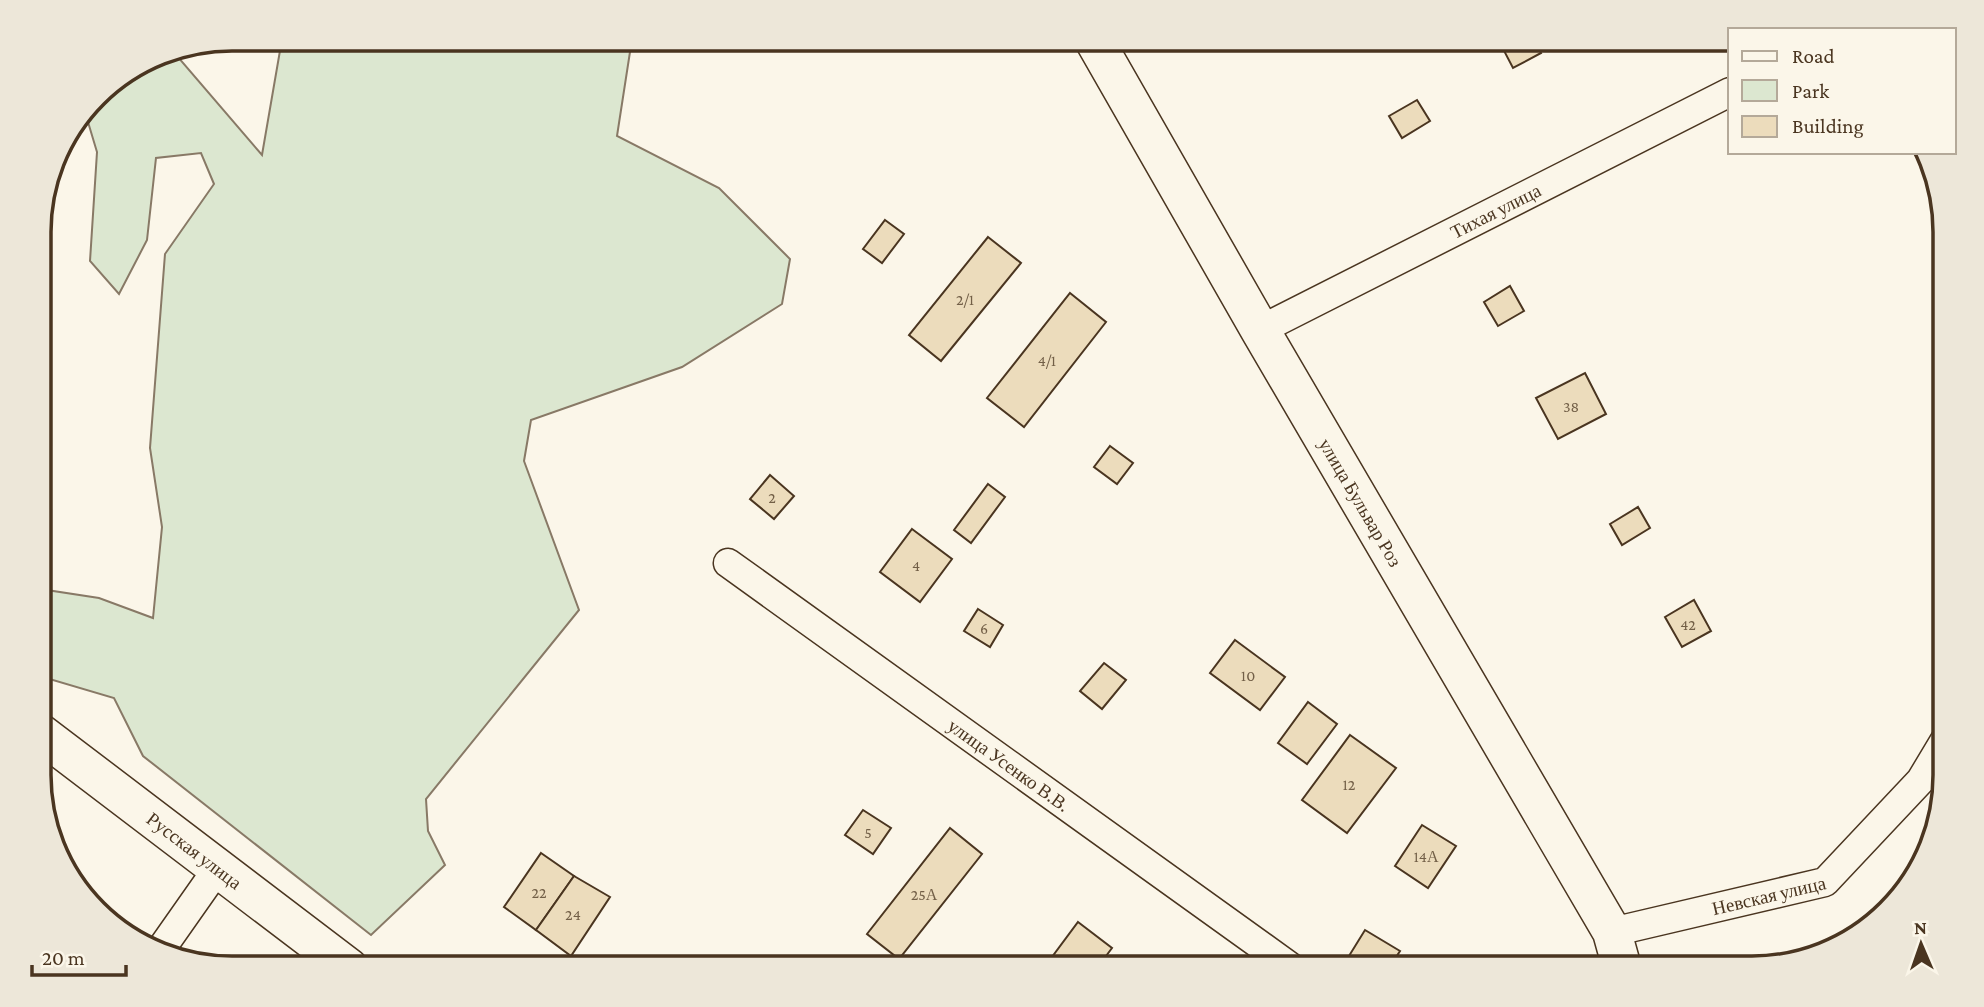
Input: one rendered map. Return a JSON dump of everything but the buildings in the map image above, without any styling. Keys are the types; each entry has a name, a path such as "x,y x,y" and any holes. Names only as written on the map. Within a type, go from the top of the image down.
{"street":[{"name":"улица Бульвар Роз","path":"1100,51 1260,330 1612,932 1619,956"},
{"name":"Тихая улица","path":"1260,330 1728,93"},
{"name":"улица Усенко В.В.","path":"728,563 1275,956"},
{"name":"Русская улица","path":"51,741 333,956"},
{"name":"Невская улица","path":"1612,932 1825,882 1921,780 1933,760"},
{"path":"165,943 218,868"}],"green space":[{"path":"280,51 630,51 617,136 719,188 790,259 782,304 682,367 531,420 524,461 579,610 426,799 428,831 445,865 371,935 143,756 114,698 51,679 51,591 99,598 153,618 162,527 150,448 165,254 214,184 201,153 156,158 147,240 119,294 90,261 97,152 88,122 112,96 131,81 179,59 262,155"}]}
